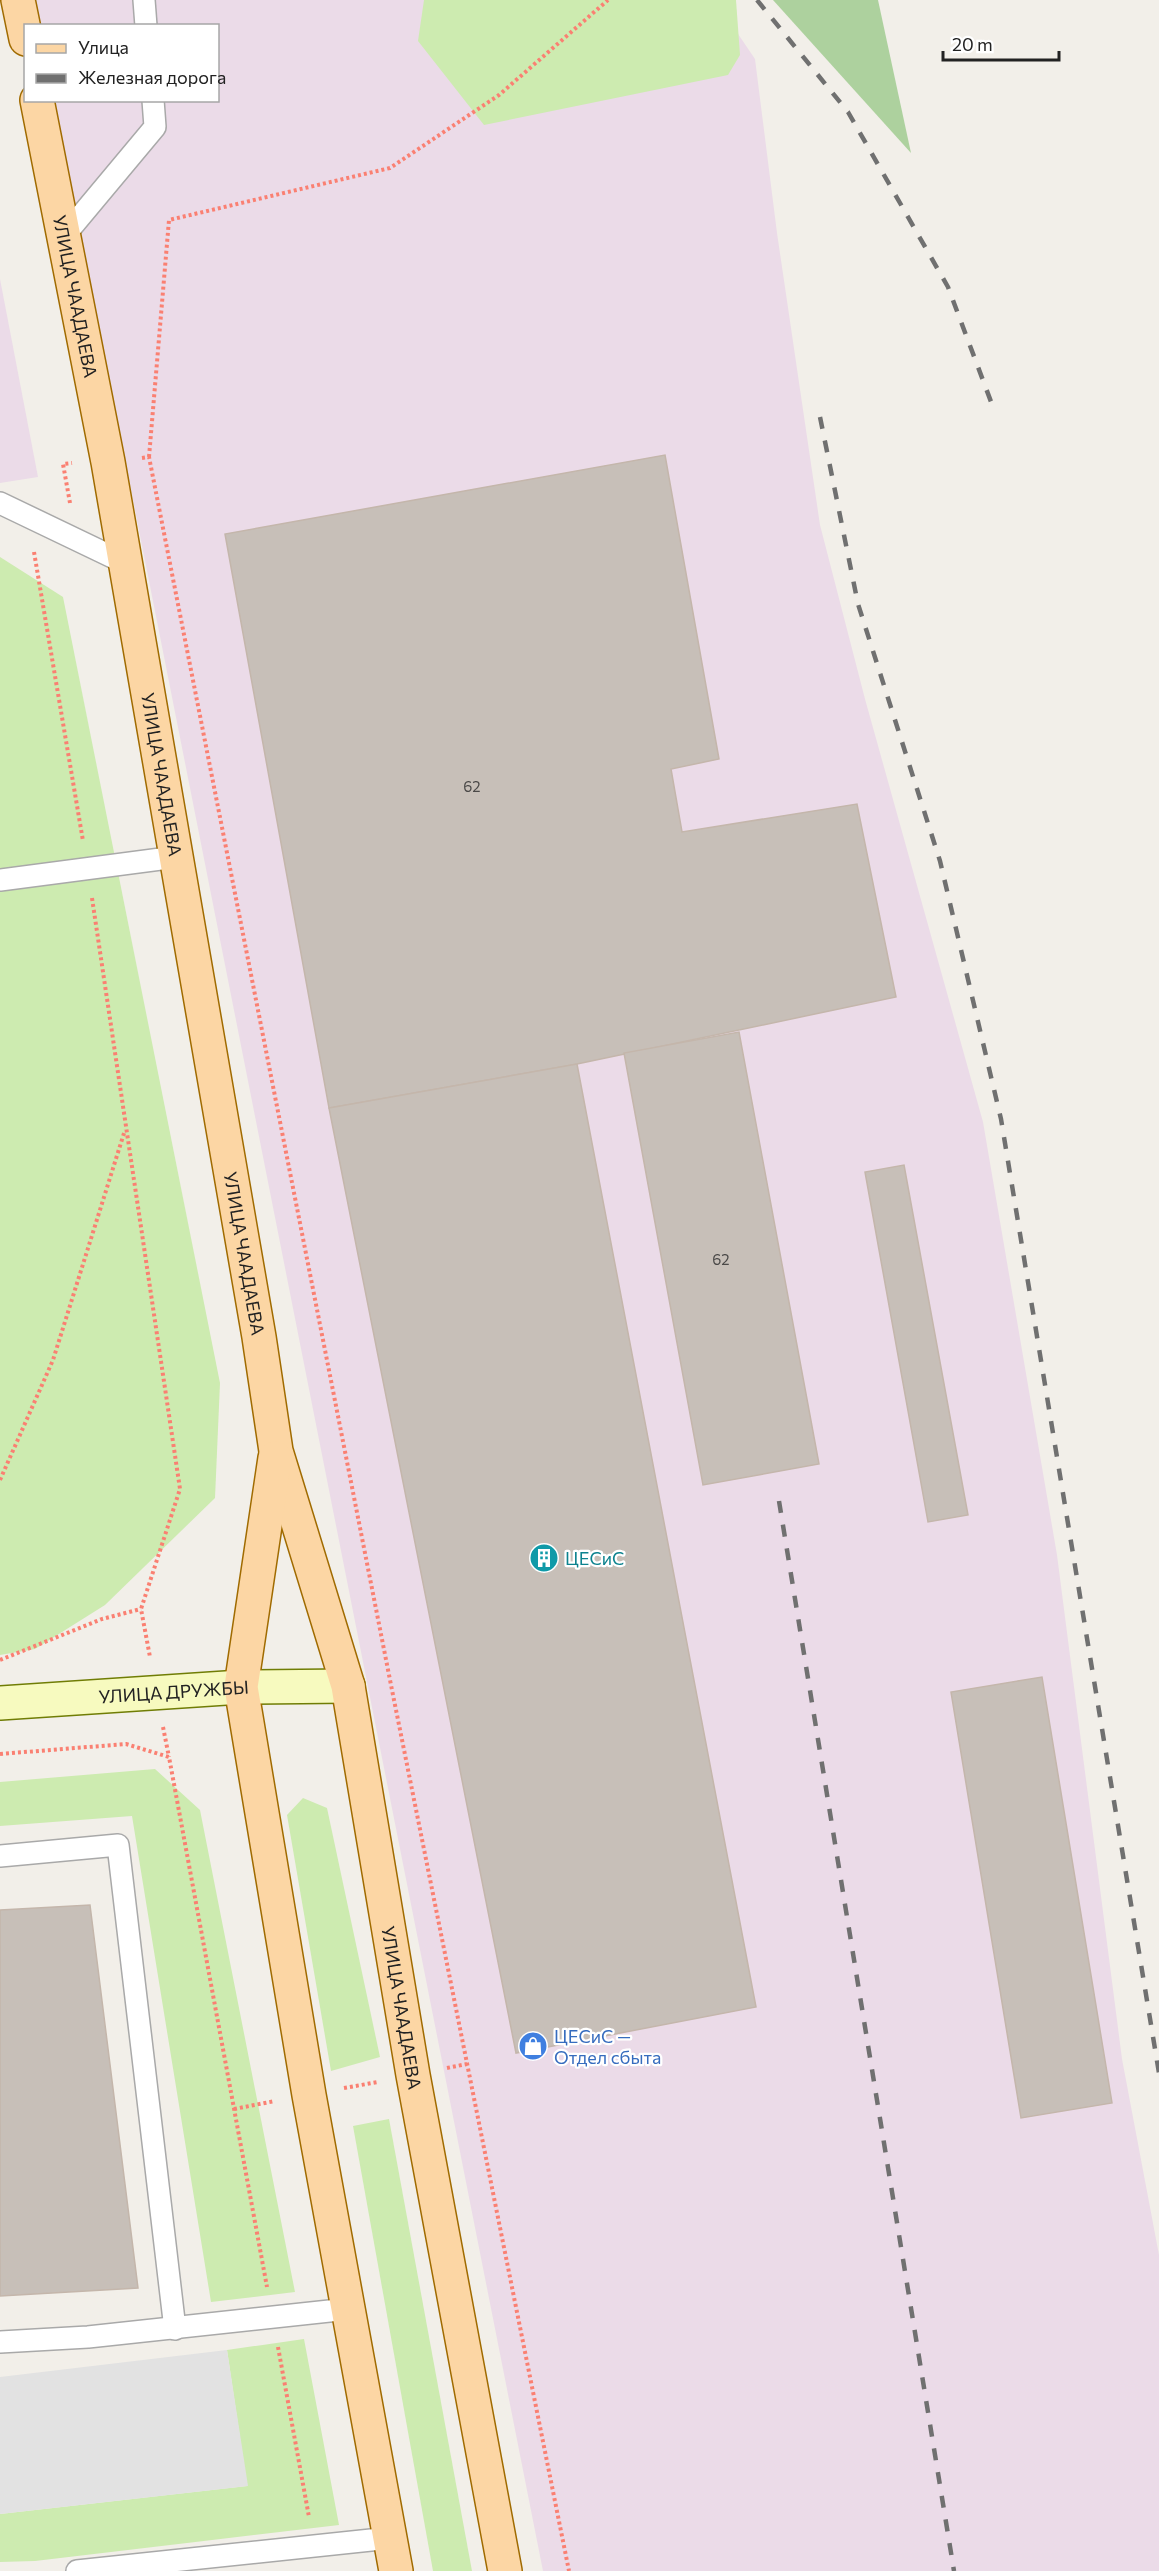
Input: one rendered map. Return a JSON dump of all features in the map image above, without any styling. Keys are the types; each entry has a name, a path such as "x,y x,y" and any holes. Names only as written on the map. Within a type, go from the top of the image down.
{"main road":[{"path":"18,0 24,29"},
{"name":"УЛИЦА ЧААДАЕВА","path":"38,102 108,462 260,1337 276,1451 348,1686 413,2075 505,2571"},
{"name":"УЛИЦА ЧААДАЕВА","path":"276,1451 241,1687 309,2095 396,2571"},
{"name":"УЛИЦА ДРУЖБЫ","path":"0,1703 241,1687 348,1686"}],"lane":[{"path":"144,0 147,24"},
{"path":"64,236 156,127 153,102"},
{"path":"0,503 125,563"},
{"path":"0,880 176,857"},
{"path":"0,1856 118,1845 175,2329"},
{"path":"0,2342 175,2329 348,2309"},
{"path":"77,2571 314,2544 390,2538"}],"path":[{"path":"569,2571 149,457 169,220 390,168 499,95 608,0"},
{"path":"108,462 149,457"},
{"path":"0,1660 102,1619 141,1610 180,1489 87,868 28,516"},
{"path":"0,1480 53,1360 126,1127"},
{"path":"0,1754 126,1744 169,1757 314,2544"},
{"path":"234,2109 467,2064"}],"shaded area":[{"path":"35,0 715,0 755,59 777,233 820,525 865,699 983,1122 1057,1555 1122,2059 1159,2255 1159,2571 543,2571 54,102 219,102 219,24 40,24"},
{"path":"0,279 38,477 0,483"},
{"path":"227,2350 248,2486 0,2514 0,2377"}],"green space":[{"path":"424,0 736,0 740,55 728,75 484,125 418,41"},
{"path":"773,0 878,0 911,153"},
{"path":"0,557 63,597 220,1383 215,1498 105,1605 35,1649 0,1655"},
{"path":"155,1769 200,1810 295,2292 211,2302 132,1816 0,1826 0,1782"},
{"path":"303,1798 327,1808 380,2057 331,2071 287,1815"},
{"path":"389,2119 472,2571 433,2571 353,2126"},
{"path":"304,2339 339,2525 35,2561 0,2562 0,2514 247,2486 227,2350"}],"building":[{"path":"665,455 719,759 671,769 682,832 857,804 896,997 577,1064 329,1108 225,534"},
{"path":"739,1032 819,1464 703,1485 624,1053"},
{"name":"ЦЕСиС","path":"577,1064 756,2007 516,2053 329,1108"},
{"path":"904,1165 968,1515 928,1522 865,1172"},
{"path":"1042,1677 1112,2103 1021,2118 951,1692"},
{"path":"90,1905 138,2288 0,2296 0,1910"}],"railway":[{"path":"757,0 848,112 948,287 993,407"},
{"path":"820,417 858,604 940,861 1001,1119 1159,2073"},
{"path":"779,1501 954,2571"}],"place":[{"name":"ЦЕСиС","path":"544,1558"},
{"name":"ЦЕСиС — Отдел сбыта","path":"533,2046"}]}
